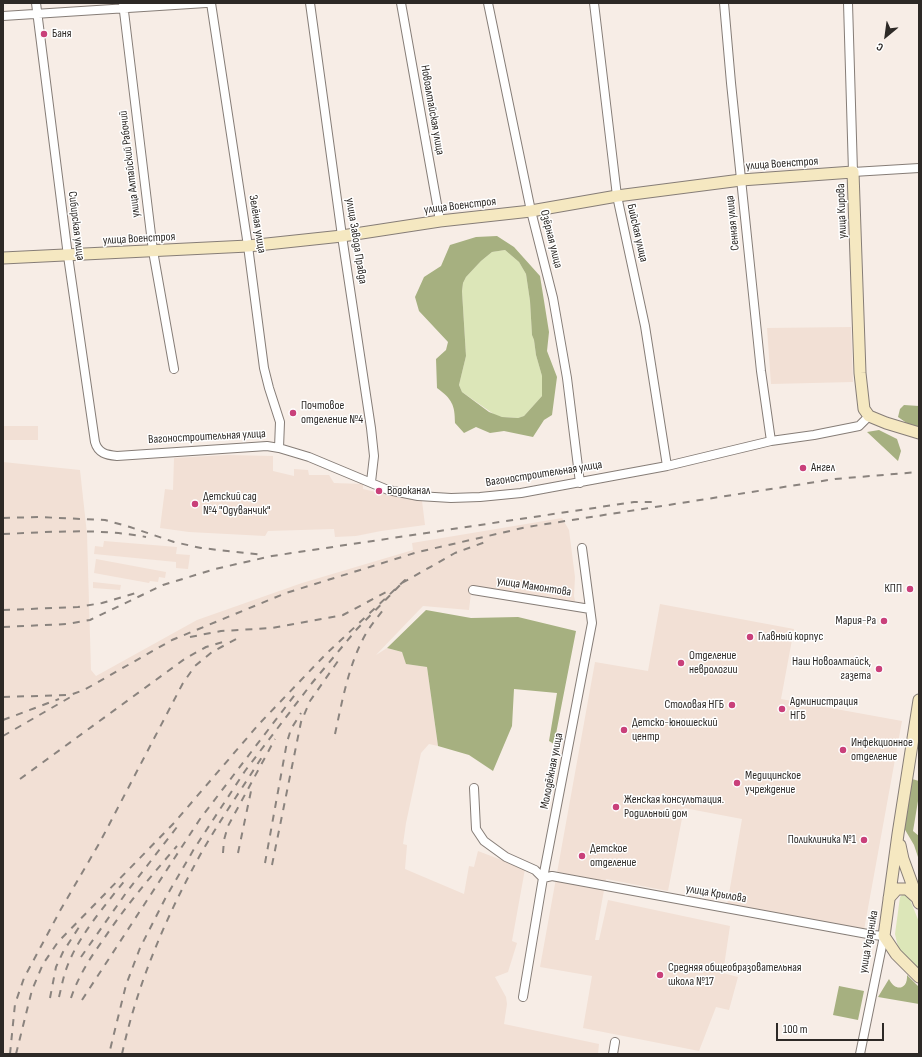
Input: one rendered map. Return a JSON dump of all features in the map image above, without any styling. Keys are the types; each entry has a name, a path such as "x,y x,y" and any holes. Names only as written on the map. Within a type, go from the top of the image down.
{"street":[{"name":"Сибирская улица","path":"36,3 68,256 95,442 98,450"},
{"path":"3,16 124,5 206,3"},
{"name":"Зелёная улица","path":"210,3 248,246 264,368 280,422 279,448"},
{"name":"улица Завода Правда","path":"310,3 342,236 371,428 374,456 371,482"},
{"name":"Новоалтайская улица","path":"401,3 440,221"},
{"name":"Озёрная улица","path":"488,3 531,211 553,298 567,378 580,483"},
{"name":"Бийская улица","path":"594,3 617,196 645,326 667,466"},
{"name":"Сенная улица","path":"724,3 761,371 771,441"},
{"name":"улица Кирова","path":"848,3 860,373 864,409 869,416"},
{"name":"улица Алтайский Рабочий","path":"124,5 153,251 174,369"},
{"name":"улица Военстроя","path":"3,258 248,246 342,236 440,221 531,211 617,196 741,180 919,168"},
{"path":"869,416 919,433"},
{"name":"Вагоностроительная улица","path":"98,450 105,455 117,456 267,446 309,457 388,490 418,496 450,498 521,493 667,466 771,441 814,435 860,426 869,416"},
{"name":"Молодёжная улица","path":"523,997 543,878 592,623 582,548"},
{"name":"улица Мамонтова","path":"473,590 590,609"},
{"name":"улица Ударника","path":"860,1054 884,936 919,700"},
{"path":"474,788 476,829 484,841 506,857 535,870 543,878"},
{"name":"улица Ударника","path":"898,834 903,859 918,901"},
{"name":"улица Крылова","path":"543,878 552,876 884,936"},
{"path":"889,898 897,889 907,889 918,901"},
{"path":"884,936 896,954 919,977"},
{"path":"612,1054 615,1042"}],"shaded area":[{"path":"851,327 853,382 771,384 767,328"},
{"path":"3,426 38,426 38,440 3,440"},
{"name":"Водоканал","path":"228,455 273,456 273,471 294,476 294,469 308,470 309,475 329,475 334,483 363,484 363,489 422,501 425,525 356,536 335,537 334,529 268,531 265,536 189,532 160,528 165,489 173,490 174,458"},
{"path":"3,462 80,470 87,534 91,670 96,676 197,620 302,583 413,550 412,543 562,518 569,530 575,577 574,596 577,610 471,593 469,610 423,606 376,655 387,648 402,652 407,664 427,667 438,746 429,744 421,753 403,844 407,845 405,869 464,894 469,866 474,867 478,851 525,869 512,941 517,943 508,972 495,977 506,997 507,1004 504,1024 599,1044 598,1054 3,1054"},
{"path":"104,541 177,547 176,554 190,555 188,569 176,568 176,562 94,554 95,546 103,547"},
{"path":"96,559 166,572 165,578 159,577 158,582 150,581 149,583 94,573"},
{"path":"93,582 121,585 120,590 93,588"},
{"path":"660,604 794,629 781,699 902,721 864,930 727,905 742,819 684,808 668,891 606,879 595,940 599,940 608,900 730,926 723,973 738,977 729,1010 716,1007 699,1051 583,1028 592,976 540,967 595,662 648,671"}],"green space":[{"path":"497,236 514,247 540,276 549,332 547,351 557,377 552,415 544,420 533,437 504,431 490,433 476,427 464,433 455,423 452,403 437,388 436,359 446,350 448,342 419,311 415,297 424,277 441,266 450,245 476,237","holes":["505,250 519,262 526,274 530,301 532,335 542,376 542,396 524,416 518,418 502,417 489,412 462,392 459,385 466,356 462,291 463,283 466,277 492,252"]},
{"path":"505,250 519,262 526,274 530,301 532,335 542,376 542,396 524,416 518,418 495,415 462,392 459,385 466,356 462,291 463,283 466,277 492,252"},
{"path":"904,405 919,406 919,426 911,426 898,417 900,409"},
{"path":"879,430 897,439 901,451 898,461 867,432"},
{"path":"426,610 471,618 518,617 576,631 554,744 549,741 557,693 514,689 512,726 493,771 469,755 438,746 427,667 406,664 402,652 387,648"},
{"path":"912,779 919,781 919,795 913,831 919,836 918,857 914,845 904,828"},
{"path":"903,894 909,897 919,922 919,971 900,951 895,934 900,897"},
{"path":"907,975 919,987 919,1004 878,997 889,979 894,986 901,988 907,980"},
{"path":"839,986 864,991 858,1020 833,1015"}],"railway":[{"path":"3,697 70,695 84,690 172,640 286,593 418,552 527,527 835,479 919,472"},
{"path":"3,627 67,624 90,620 163,585 215,569 272,556 634,502 657,502"},
{"path":"3,518 38,517 105,520 174,542 201,548 264,555"},
{"path":"3,534 111,532 146,537"},
{"path":"402,583 455,553 488,541"},
{"path":"16,1054 32,990 43,964 58,942 174,823 259,724 326,654 405,580 357,629 312,683 245,771 194,849 166,897 140,948 126,985 109,1054"},
{"path":"190,637 221,631 272,628 343,615 390,590"},
{"path":"3,610 78,607 102,603 136,593"},
{"path":"335,734 346,685 353,662 368,630 386,606"},
{"path":"10,1054 15,1004 24,978 61,909 100,842 183,683 195,666 212,652 240,637"},
{"path":"20,779 186,658 206,647 223,642"},
{"path":"272,865 301,722 310,701 338,661"},
{"path":"82,1000 200,819 297,692"},
{"path":"3,736 74,695"},
{"path":"3,720 59,699"},
{"path":"265,863 287,742 291,729 301,713"},
{"path":"223,853 224,840 228,826 275,739"},
{"path":"122,1054 128,1028 144,978 153,953 175,904 206,844 262,757"},
{"path":"238,853 251,791"},
{"path":"81,957 126,893 177,827"},
{"path":"71,998 85,968 111,928 138,892 177,846"},
{"path":"59,997 67,966 80,940 126,879"},
{"path":"50,998 56,967 63,952 81,924"}],"place":[{"name":"Баня","path":"44,34"},
{"name":"Почтовое отделение №4","path":"293,413"},
{"name":"Ангел","path":"803,468"},
{"name":"Водоканал","path":"379,491"},
{"name":"Детский сад №4 \"Одуванчик\"","path":"195,504"},
{"name":"КПП","path":"910,589"},
{"name":"Мария-Ра","path":"884,621"},
{"name":"Главный корпус","path":"750,637"},
{"name":"Отделение неврологии","path":"681,663"},
{"name":"Наш Новоалтайск, газета","path":"879,669"},
{"name":"Столовая НГБ","path":"732,705"},
{"name":"Администрация НГБ","path":"782,709"},
{"name":"Детско-юношеский центр","path":"624,730"},
{"name":"Инфекционное отделение","path":"843,750"},
{"name":"Медицинское учреждение","path":"737,783"},
{"name":"Женская консультация. Родильный дом","path":"616,807"},
{"name":"Поликлиника №1","path":"864,840"},
{"name":"Детское отделение","path":"582,856"},
{"name":"Средняя общеобразовательная школа №17","path":"660,975"}]}
